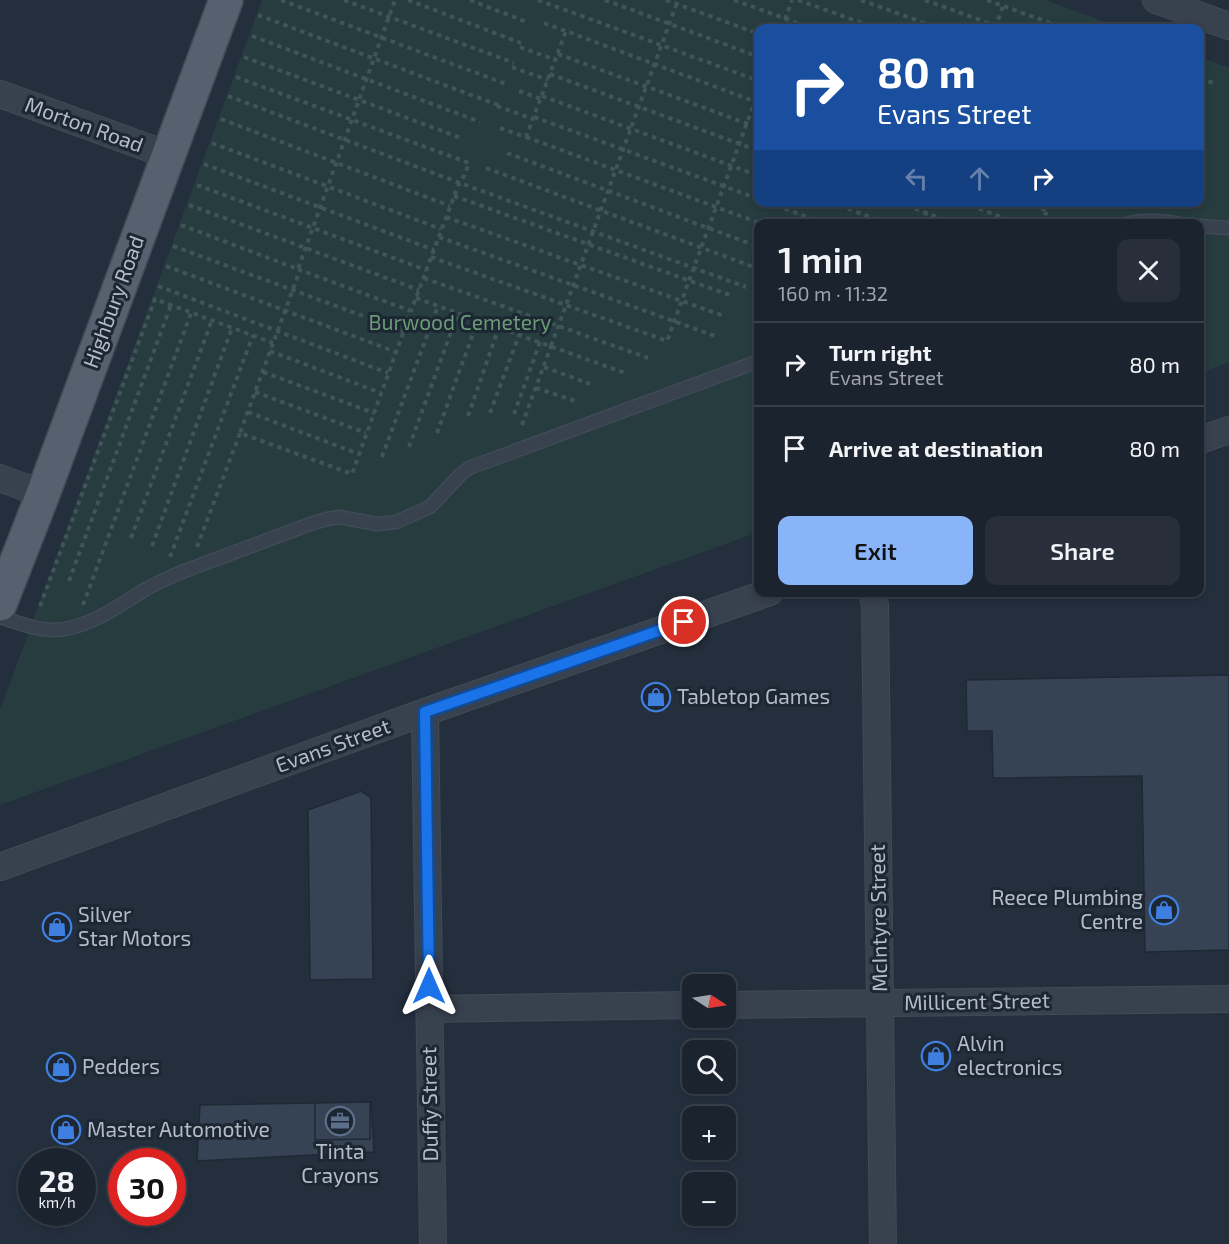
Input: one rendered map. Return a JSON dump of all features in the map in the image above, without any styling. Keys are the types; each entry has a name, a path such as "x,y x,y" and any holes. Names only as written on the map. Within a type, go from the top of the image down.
{"main road":[{"name":"Highbury Road","path":"0,604 226,0"}],"street":[{"path":"1156,0 1229,26"},
{"name":"Morton Road","path":"0,94 168,155"},
{"path":"1204,439 1229,430"},
{"path":"0,478 43,494"},
{"name":"Evans Street","path":"0,867 425,712 756,597"},
{"name":"McIntyre Street","path":"873,597 883,1244"},
{"name":"Duffy Street","path":"425,712 433,1244"},
{"name":"Millicent Street","path":"736,1005 1229,999"},
{"path":"429,1008 682,1005"}],"lane":[{"path":"1204,226 1229,228"},
{"path":"0,617 40,629 53,630 75,626 102,615 162,580 327,519 339,517 377,524 396,522 430,507 461,474 470,468 754,363"}],"path":[{"path":"280,0 506,84"},
{"path":"344,0 513,65 754,149"},
{"path":"191,568 202,532 293,290 312,228 395,0"},
{"path":"408,0 555,60"},
{"path":"470,0 529,22"},
{"path":"538,0 754,79"},
{"path":"605,0 754,55"},
{"path":"666,0 677,2 754,32"},
{"path":"734,0 799,24"},
{"path":"783,24 792,0"},
{"path":"798,0 865,24"},
{"path":"861,0 927,24"},
{"path":"925,0 987,24"},
{"path":"987,0 1053,24"},
{"path":"522,425 677,2"},
{"path":"996,24 1003,6"},
{"path":"258,15 498,106 754,197"},
{"path":"544,23 754,101"},
{"path":"526,137 566,31"},
{"path":"252,36 480,122"},
{"path":"558,54 754,126"},
{"path":"244,57 461,138"},
{"path":"236,77 470,163 450,206 352,474 240,433"},
{"path":"1204,80 1213,83"},
{"path":"519,91 754,174"},
{"path":"228,96 746,287"},
{"path":"431,257 666,341 754,108"},
{"path":"220,119 450,206"},
{"path":"500,128 754,221"},
{"path":"212,143 442,229"},
{"path":"507,153 754,245"},
{"path":"204,164 434,250"},
{"path":"486,168 754,267"},
{"path":"197,184 426,270"},
{"path":"454,196 732,296"},
{"path":"189,205 419,290"},
{"path":"781,207 812,219"},
{"path":"844,207 875,219"},
{"path":"911,207 942,219"},
{"path":"924,219 928,207"},
{"path":"975,207 1005,219"},
{"path":"1037,207 1047,211"},
{"path":"1044,219 1048,207"},
{"path":"446,217 724,316"},
{"path":"181,225 411,311"},
{"path":"439,237 715,336"},
{"path":"173,246 404,332"},
{"path":"166,266 396,352"},
{"path":"424,278 648,358"},
{"path":"158,286 388,373"},
{"path":"416,298 625,373"},
{"path":"40,606 155,299 273,343"},
{"path":"69,581 171,305"},
{"path":"382,457 438,306"},
{"path":"75,626 191,313"},
{"path":"409,447 458,313"},
{"path":"131,538 212,320"},
{"path":"437,433 478,320"},
{"path":"468,416 499,327"},
{"path":"152,546 232,328"},
{"path":"162,580 253,335"},
{"path":"490,413 519,335"},
{"path":"514,414 540,342"},
{"path":"270,351 381,393"},
{"path":"544,367 590,384"},
{"path":"263,372 374,413"},
{"path":"536,387 575,401"},
{"path":"255,392 366,433"},
{"path":"248,412 359,454"}],"green space":[{"name":"Burwood Cemetery","path":"262,0 1045,0 1111,24 754,24 754,207 1204,207 1204,59 1229,68 1229,362 1204,371 1204,219 754,219 754,534 0,805 0,710"}],"building":[{"path":"1229,675 1229,950 1145,952 1142,776 993,778 992,731 967,731 966,680"},
{"path":"361,791 371,798 373,979 310,980 308,810"},
{"path":"370,1102 370,1139 315,1140 315,1103"},
{"path":"371,1102 374,1152 197,1161 200,1105"}],"place":[{"name":"Tabletop Games","path":"656,697"},
{"name":"Reece Plumbing Centre","path":"1164,910"},
{"name":"Silver Star Motors","path":"57,927"},
{"name":"Alvin electronics","path":"936,1056"},
{"name":"Pedders","path":"61,1067"},
{"name":"Tinta Crayons","path":"340,1121"},
{"name":"Master Automotive","path":"66,1130"}],"route":[{"path":"429,986 425,712 684,622"}]}
